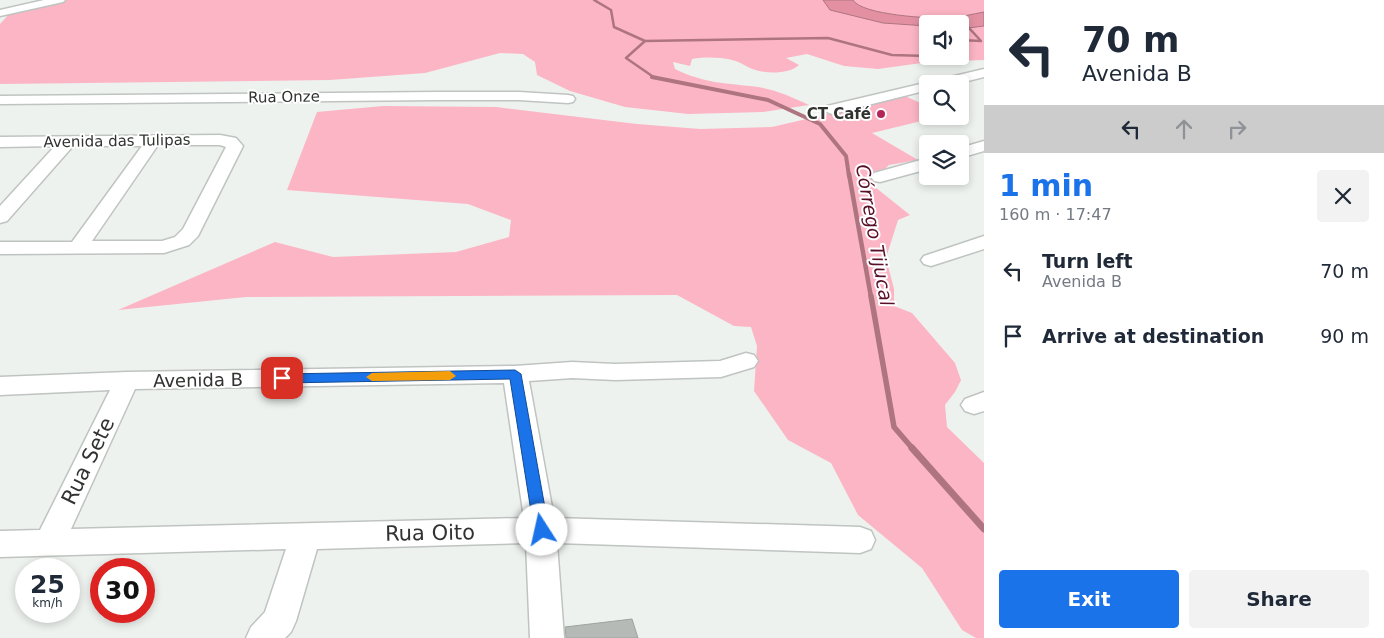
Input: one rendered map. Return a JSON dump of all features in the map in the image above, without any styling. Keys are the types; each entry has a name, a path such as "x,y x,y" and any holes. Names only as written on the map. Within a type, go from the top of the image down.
{"street":[{"path":"0,13 12,0"},
{"path":"0,13 59,0"},
{"path":"969,76 984,72"},
{"path":"832,109 919,88"},
{"name":"Rua Onze","path":"0,100 438,96 519,96 568,99"},
{"name":"Avenida das Tulipas","path":"0,142 220,140 233,143 234,146 191,232 182,241 164,247 78,247"},
{"path":"0,217 69,141"},
{"path":"0,248 78,247 153,141"},
{"path":"969,150 984,146"},
{"path":"880,177 919,166"},
{"path":"931,260 984,242"},
{"name":"Avenida B","path":"0,386 127,381 515,374 572,370 615,372 721,369 746,361"},
{"path":"515,374 542,530 547,638"},
{"name":"Rua Sete","path":"50,542 127,381"},
{"name":"Rua Oito","path":"0,544 542,530 860,540"},
{"path":"263,638 279,621 306,536"}],"shaded area":[{"path":"64,0 984,0 984,60 969,61 969,15 919,15 919,63 878,69 844,66 807,54 786,58 799,65 789,71 768,72 755,70 736,61 722,58 692,59 690,66 673,62 675,69 697,78 765,88 809,105 763,112 688,114 625,107 570,91 537,75 535,62 523,54 500,53 425,73 330,80 0,84 0,24 10,13"},
{"path":"823,0 853,0 859,5 882,13 919,17 919,25 883,23 830,10"},
{"path":"984,12 984,26 969,28 968,15"},
{"path":"905,96 919,102 919,122 872,133 918,160 889,165 870,183 910,215 898,220 886,258 894,289 894,306 912,313 955,363 961,380 945,405 947,427 984,463 984,638 976,638 962,630 922,568 858,515 831,463 788,440 754,391 757,346 751,327 734,326 677,295 246,297 118,310 275,242 333,257 456,252 509,237 511,220 468,204 287,190 317,112 383,106 496,107 637,124 700,129 772,127"}],"building":[{"path":"632,619 638,638 566,638 565,627"}],"waterway":[{"name":"Córrego Tijucal","path":"594,0 611,10 614,27 645,41"},
{"name":"Córrego Tijucal","path":"969,28 981,41 969,40"},
{"name":"Córrego Tijucal","path":"645,41 828,38 892,55 919,56"},
{"name":"Córrego Tijucal","path":"645,41 626,58 654,77"},
{"name":"Córrego Tijucal","path":"654,77 768,100 820,124 846,156 849,176"},
{"name":"Córrego Tijucal","path":"849,174 871,297"},
{"name":"Córrego Tijucal","path":"871,296 894,427 913,449"},
{"name":"Córrego Tijucal","path":"912,448 984,529"}],"slow traffic":[{"path":"372,377 450,376"}],"place":[{"name":"CT Café","path":"881,114"}],"route":[{"path":"282,378 515,374 542,530"}]}
